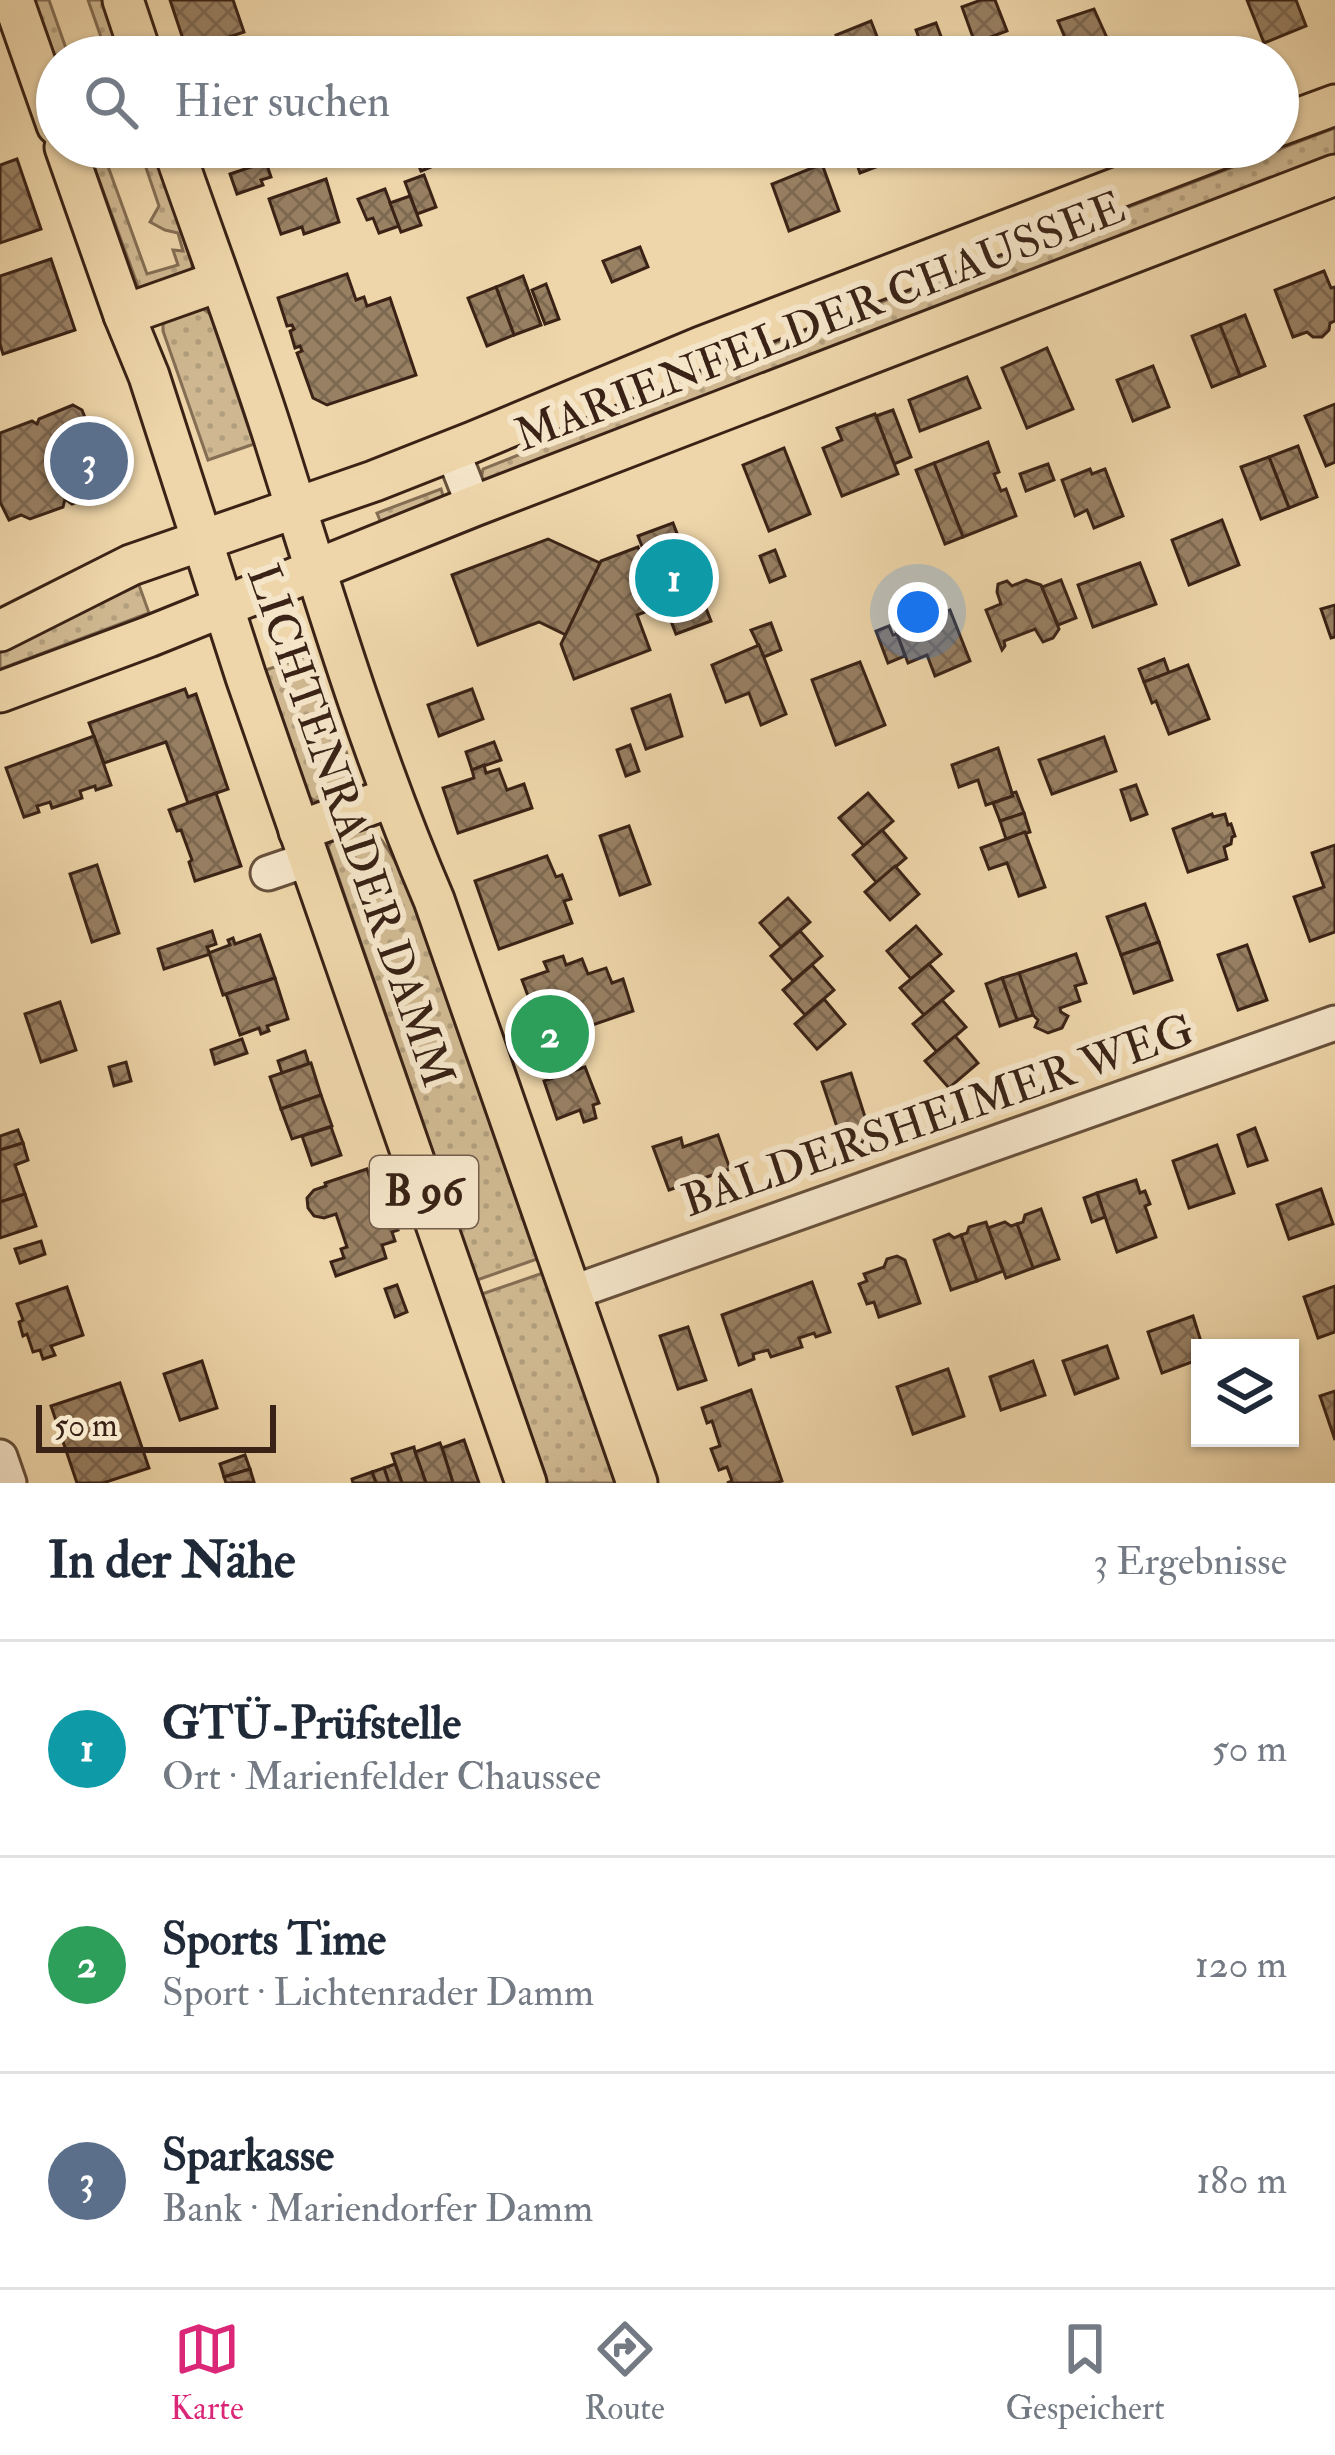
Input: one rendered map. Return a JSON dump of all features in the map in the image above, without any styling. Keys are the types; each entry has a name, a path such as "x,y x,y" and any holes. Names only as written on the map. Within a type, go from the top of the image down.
{"main road":[{"path":"13,0 36,65"},
{"path":"122,0 135,36"},
{"path":"1299,118 1335,105"},
{"name":"B 96","path":"72,168 146,366 203,540"},
{"name":"B 96","path":"180,168 315,571"},
{"name":"MARIENFELDER CHAUSSEE","path":"0,631 131,565 452,451 701,347 1169,168"},
{"name":"MARIENFELDER CHAUSSEE","path":"0,692 1335,175"},
{"path":"124,315 220,281"},
{"name":"LICHTENRADER DAMM","path":"203,540 526,1483"},
{"name":"LICHTENRADER DAMM","path":"315,571 637,1483"},
{"path":"304,845 392,797"}],"street":[{"name":"MARIENFELDER CHAUSSEE","path":"452,451 474,506"},
{"path":"268,873 304,845"},
{"name":"BALDERSHEIMER WEG","path":"571,1293 1335,1023"},
{"path":"0,1457 9,1483"}],"shaded area":[{"path":"34,0 49,0 62,36 47,36"},
{"path":"88,0 102,0 115,36 101,36"},
{"path":"1335,128 1335,161 484,482 481,479 483,469 610,419 668,384 1231,168 1299,168 1299,142"},
{"path":"95,168 109,168 147,274 178,265 173,250 183,251 178,233 150,222 159,206 146,168 160,168 192,273 140,289"},
{"path":"202,308 210,314 254,444 208,460 163,331 169,319"},
{"path":"441,489 444,499 381,523 377,513"},
{"path":"139,585 149,613 0,669 0,650"},
{"path":"312,654 356,780 350,792 319,803 309,797 266,670"},
{"path":"369,827 399,868 411,896 537,1259 477,1280 328,847 333,839"},
{"path":"543,1273 615,1483 548,1483 482,1294"}],"building":[{"path":"170,0 233,0 244,32 182,36"},
{"path":"995,0 1007,31 972,36 962,7"},
{"path":"1247,0 1296,0 1306,26 1281,36 1261,36"},
{"path":"1094,9 1106,36 1064,36 1058,21"},
{"path":"871,21 877,36 836,36"},
{"path":"936,23 941,36 918,36 916,30"},
{"path":"17,159 41,229 0,243 0,165"},
{"path":"268,168 271,177 237,194 230,174"},
{"path":"823,168 839,211 789,231 772,184"},
{"path":"424,175 436,207 417,214 405,182"},
{"path":"326,179 339,222 304,234 302,227 281,234 269,199"},
{"path":"385,189 399,226 379,233 358,199"},
{"path":"410,196 421,225 401,232 390,203"},
{"path":"640,247 648,267 612,282 603,261"},
{"path":"51,259 75,330 3,354 0,276"},
{"path":"1324,271 1331,288 1335,287 1335,321 1322,337 1307,332 1293,337 1275,290"},
{"path":"347,274 356,300 364,297 367,306 390,298 416,375 327,405 313,398 297,353 302,351 300,346 295,348 290,331 294,329 287,326 278,298"},
{"path":"523,276 541,325 514,335 496,287"},
{"path":"546,284 559,319 545,324 532,290"},
{"path":"496,287 514,335 487,346 468,298"},
{"path":"1245,315 1265,366 1240,376 1220,325"},
{"path":"1220,325 1240,376 1212,387 1192,336"},
{"path":"1047,348 1073,409 1027,428 1002,368"},
{"path":"1153,366 1169,407 1133,421 1117,380"},
{"path":"967,377 980,408 920,431 909,400"},
{"path":"1335,404 1335,462 1326,466 1305,416"},
{"path":"73,405 82,410 92,435 106,430 114,451 101,456 110,481 105,491 72,504 65,499 63,507 30,519 21,515 9,520 0,502 0,433 32,421 37,424"},
{"path":"893,410 911,457 894,464 876,416"},
{"path":"875,414 898,474 842,496 823,448 842,440 837,428"},
{"path":"988,442 999,472 994,474 1001,491 1006,489 1016,516 963,537 934,463"},
{"path":"1298,446 1317,497 1289,508 1269,457"},
{"path":"784,448 810,514 769,531 743,465"},
{"path":"1269,457 1289,508 1261,519 1241,467"},
{"path":"934,463 963,537 945,544 916,470"},
{"path":"1048,464 1054,480 1026,491 1020,474"},
{"path":"1090,469 1092,474 1105,469 1123,516 1094,528 1087,510 1075,516 1062,480"},
{"path":"1222,520 1239,565 1189,585 1172,540"},
{"path":"673,523 711,621 676,634 638,536"},
{"path":"548,539 602,564 568,636 539,622 478,645 452,575"},
{"path":"638,547 661,606 637,615 650,650 574,679 561,644 601,561"},
{"path":"775,550 785,576 770,582 760,556"},
{"path":"1140,563 1156,604 1093,627 1078,585"},
{"path":"1026,580 1041,585 1059,629 1043,642 1035,629 1004,641 1002,650 986,610 1001,604 998,584 1007,581 1012,586"},
{"path":"1061,580 1076,618 1058,625 1042,587"},
{"path":"1335,605 1335,637 1331,638 1321,609"},
{"path":"950,610 970,661 935,676 927,655 908,663 896,631 920,622 918,618"},
{"path":"771,623 781,650 764,657 751,630"},
{"path":"889,626 905,656 888,663 876,631"},
{"path":"759,645 786,714 761,725 749,693 726,702 712,665"},
{"path":"1164,659 1169,673 1144,682 1139,669"},
{"path":"860,662 885,725 836,745 812,680"},
{"path":"1188,665 1209,719 1169,734 1144,682"},
{"path":"185,689 188,697 196,694 228,789 188,803 166,742 104,763 89,723"},
{"path":"472,689 483,719 439,736 428,705"},
{"path":"670,695 682,736 646,749 632,709"},
{"path":"94,736 111,785 80,791 82,798 52,808 50,802 37,806 39,812 24,817 6,768"},
{"path":"1104,737 1116,771 1052,794 1039,760"},
{"path":"494,742 501,760 472,770 466,752"},
{"path":"630,745 639,771 626,776 617,750"},
{"path":"998,748 1013,796 986,805 978,780 959,787 952,765"},
{"path":"484,765 486,773 499,769 507,790 524,784 532,808 458,833 443,788 474,778 472,770"},
{"path":"1136,785 1147,814 1131,820 1121,790"},
{"path":"1016,792 1024,813 1000,821 993,803"},
{"path":"216,793 241,866 195,881 192,860 169,810"},
{"path":"868,793 893,821 864,846 839,818"},
{"path":"1024,813 1030,832 1006,839 1000,821"},
{"path":"1212,814 1225,814 1235,836 1224,847 1227,859 1188,872 1173,829"},
{"path":"629,826 650,884 620,895 600,836"},
{"path":"882,830 906,858 877,883 853,855"},
{"path":"1025,832 1045,887 1019,896 1007,863 989,869 981,848"},
{"path":"1335,845 1335,932 1310,941 1294,897 1324,887 1312,853"},
{"path":"547,856 556,877 562,875 571,899 564,901 572,923 499,949 475,881"},
{"path":"97,865 119,933 92,942 70,874"},
{"path":"895,866 919,894 890,920 865,892"},
{"path":"788,898 810,922 781,947 760,923"},
{"path":"1145,904 1159,942 1121,955 1107,917"},
{"path":"916,926 941,954 911,979 887,951"},
{"path":"212,931 216,944 207,947 210,954 164,969 158,949"},
{"path":"800,931 822,956 793,981 771,956"},
{"path":"260,935 275,978 223,995 209,953 230,945 228,940 233,938 235,944"},
{"path":"1159,942 1172,980 1134,993 1121,955"},
{"path":"1247,945 1267,1000 1238,1010 1218,955"},
{"path":"1076,954 1086,983 1075,986 1080,1001 1060,1008 1068,1016 1062,1028 1048,1033 1035,1027 1038,1020 1019,973"},
{"path":"563,956 566,965 582,959 588,974 606,968 612,983 623,979 633,1011 572,1032 574,1039 548,1049 522,980 548,971 544,962"},
{"path":"929,964 953,991 924,1015 900,988"},
{"path":"812,965 834,990 805,1015 783,990"},
{"path":"1019,973 1033,1015 1017,1020 1002,978"},
{"path":"275,978 288,1019 267,1026 269,1031 261,1034 259,1028 240,1035 226,994"},
{"path":"1002,978 1017,1020 1000,1026 986,984"},
{"path":"824,999 845,1024 817,1049 795,1024"},
{"path":"942,1000 966,1027 937,1052 913,1024"},
{"path":"60,1002 76,1050 41,1062 25,1014"},
{"path":"955,1036 978,1063 949,1088 925,1061"},
{"path":"242,1039 247,1053 215,1064 211,1050"},
{"path":"305,1051 309,1064 282,1073 278,1061"},
{"path":"126,1062 131,1081 114,1086 109,1067"},
{"path":"311,1063 321,1095 281,1109 270,1077"},
{"path":"585,1067 599,1103 593,1105 596,1118 584,1122 580,1110 557,1119 544,1081"},
{"path":"851,1073 872,1139 844,1148 822,1082"},
{"path":"321,1095 332,1126 292,1139 281,1109"},
{"path":"331,1127 341,1155 312,1165 302,1136"},
{"path":"1255,1128 1267,1160 1248,1166 1238,1135"},
{"path":"18,1130 23,1143 0,1150 0,1136"},
{"path":"718,1135 730,1169 669,1190 653,1147 681,1138 683,1147"},
{"path":"23,1143 28,1160 15,1165 25,1194 0,1202 0,1150"},
{"path":"1217,1145 1234,1193 1189,1208 1173,1161"},
{"path":"367,1169 383,1216 392,1213 398,1230 392,1232 395,1241 382,1245 386,1258 336,1276 331,1262 344,1258 341,1249 347,1247 336,1214 314,1216 307,1198 325,1183"},
{"path":"1136,1180 1150,1204 1145,1206 1156,1237 1117,1252 1097,1193"},
{"path":"1321,1189 1333,1224 1289,1239 1277,1205"},
{"path":"1097,1193 1105,1217 1092,1222 1084,1198"},
{"path":"25,1194 36,1226 0,1238 0,1202"},
{"path":"1041,1209 1059,1259 1033,1268 1017,1224"},
{"path":"986,1222 1003,1271 977,1281 961,1235"},
{"path":"1005,1222 1017,1224 1033,1268 1006,1278 988,1228"},
{"path":"961,1235 977,1281 951,1290 934,1240"},
{"path":"41,1241 45,1254 20,1263 15,1249"},
{"path":"897,1256 905,1260 920,1303 879,1317 859,1284 867,1281 864,1274"},
{"path":"812,1282 830,1332 799,1338 802,1347 771,1357 768,1350 753,1354 754,1359 739,1365 722,1315"},
{"path":"397,1285 407,1312 395,1317 385,1289"},
{"path":"1335,1286 1335,1332 1318,1338 1304,1297"},
{"path":"67,1287 83,1335 51,1346 55,1355 43,1359 40,1350 33,1352 27,1334 23,1336 17,1304"},
{"path":"1193,1316 1200,1339 1191,1339 1191,1362 1162,1373 1148,1332"},
{"path":"688,1327 706,1380 678,1389 660,1336"},
{"path":"1107,1346 1118,1378 1075,1394 1063,1361"},
{"path":"202,1361 217,1408 180,1420 164,1374"},
{"path":"1033,1361 1045,1395 1001,1410 990,1377"},
{"path":"948,1369 964,1416 913,1434 897,1387"},
{"path":"120,1383 149,1468 103,1483 77,1483 51,1406"},
{"path":"751,1390 782,1481 776,1483 727,1483 732,1481 727,1467 719,1470 711,1449 720,1446 702,1408"},
{"path":"1335,1391 1335,1440 1320,1396"},
{"path":"464,1440 479,1483 453,1483 442,1448"},
{"path":"440,1443 453,1483 426,1483 415,1452"},
{"path":"414,1447 426,1483 402,1483 392,1454"},
{"path":"245,1455 250,1469 224,1477 220,1464"},
{"path":"395,1464 402,1483 389,1483 384,1468"},
{"path":"384,1468 389,1483 376,1483 372,1472"},
{"path":"250,1469 254,1482 226,1483 224,1477"},
{"path":"372,1472 376,1483 353,1483 352,1479"}],"place":[{"name":"Sparkasse","path":"89,461"},
{"name":"GTÜ-Prüfstelle","path":"674,578"},
{"name":"Sports Time","path":"550,1034"}]}
